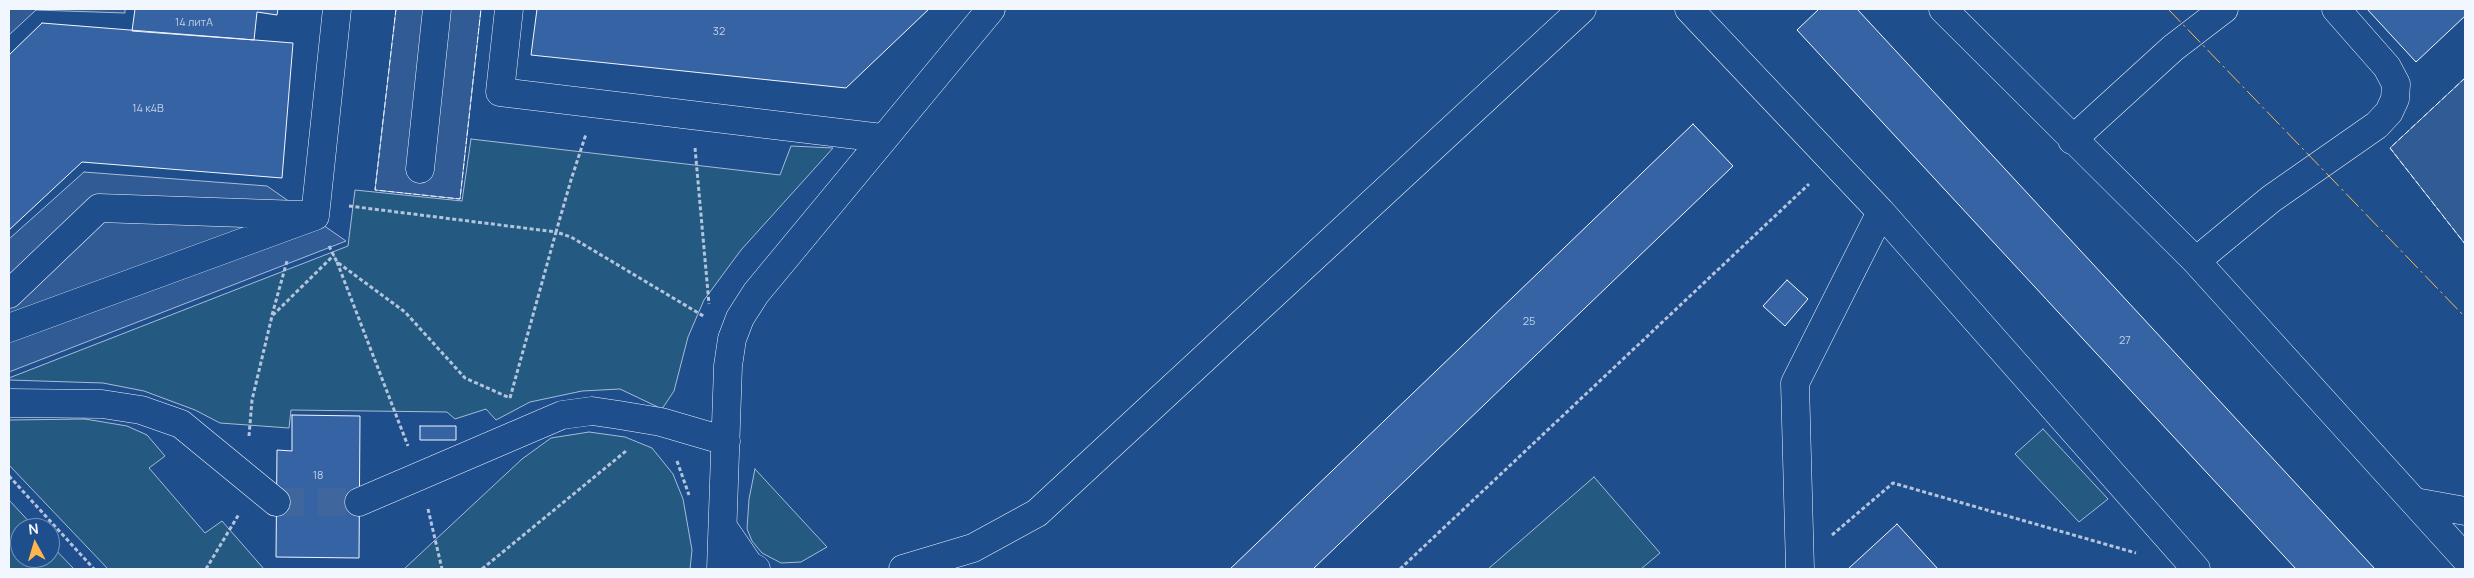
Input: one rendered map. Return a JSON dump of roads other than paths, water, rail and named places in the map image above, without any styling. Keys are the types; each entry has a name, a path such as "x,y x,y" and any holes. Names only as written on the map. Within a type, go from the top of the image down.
{"street":[{"path":"307,214 337,9"},
{"path":"420,169 438,9"},
{"path":"509,9 500,92 882,138"},
{"path":"721,569 728,366 732,340 740,318 756,293 882,138 992,9"},
{"path":"903,569 973,548 1038,513 1582,9"},
{"path":"1689,9 1881,212 2196,569"},
{"path":"1942,9 2196,261 2465,558"},
{"path":"2072,140 2173,48 2224,9"},
{"path":"2196,261 2271,199 2377,125 2389,112 2395,99 2396,84 2387,67 2336,9"},
{"path":"9,294 99,208 307,214"},
{"path":"1800,566 1795,383 1881,212"},
{"path":"9,328 307,214"},
{"path":"9,403 102,404 140,410 181,424 259,488"},
{"path":"360,502 557,418 592,411 661,422 726,441"},
{"path":"2415,502 2465,511"},
{"path":"723,527 749,565 756,569"}],"tunnel":[{"path":"276,502 359,502"}]}
